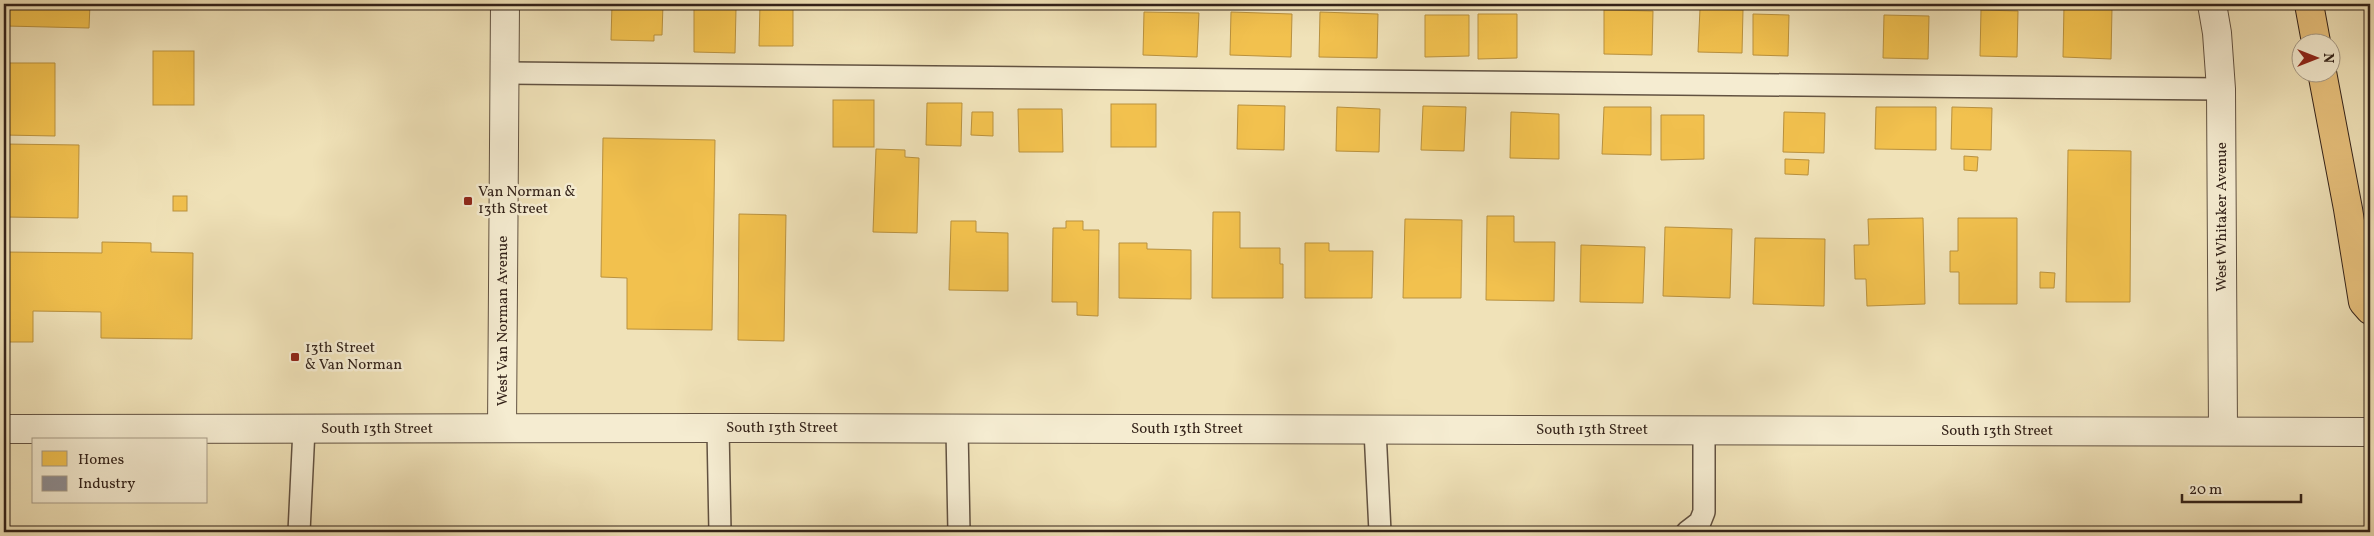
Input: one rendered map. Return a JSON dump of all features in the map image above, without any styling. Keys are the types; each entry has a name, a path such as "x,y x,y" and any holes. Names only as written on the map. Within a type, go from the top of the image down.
{"highway":[{"path":"2309,4 2314,32"},
{"path":"2324,82 2348,209 2363,302 2370,310"}],"street":[{"name":"West Van Norman Avenue","path":"502,428 505,4"},
{"name":"West Whitaker Avenue","path":"2212,4 2217,34 2221,89 2223,431"},
{"name":"South 13th Street","path":"4,429 718,428 2370,432"}],"lane":[{"path":"505,73 2221,89"},
{"path":"718,428 720,532"},
{"path":"299,532 304,429"},
{"path":"957,429 959,532"},
{"path":"1375,430 1380,532"},
{"path":"1698,529 1704,512 1704,430"}],"building: Homes":[{"path":"6,4 90,4 89,28 6,26"},
{"path":"612,4 663,4 662,35 654,35 654,41 611,40"},
{"path":"760,4 793,4 793,46 759,46"},
{"path":"2064,6 2112,8 2111,59 2063,57"},
{"path":"694,8 736,9 735,53 694,52"},
{"path":"1700,9 1743,10 1742,53 1698,52"},
{"path":"1604,10 1653,11 1652,55 1604,54"},
{"path":"1981,10 2018,11 2017,57 1980,56"},
{"path":"1144,12 1199,13 1197,57 1143,55"},
{"path":"1231,12 1292,14 1291,57 1230,55"},
{"path":"1320,12 1378,14 1377,58 1319,57"},
{"path":"1478,14 1517,14 1517,58 1478,59"},
{"path":"1753,14 1789,15 1788,56 1753,55"},
{"path":"1425,15 1469,15 1469,56 1425,57"},
{"path":"1884,15 1929,16 1928,59 1883,58"},
{"path":"153,51 194,51 194,105 153,105"},
{"path":"5,63 55,63 55,136 4,135"},
{"path":"833,100 874,100 874,147 833,147"},
{"path":"927,103 962,103 961,146 926,145"},
{"path":"1111,104 1156,104 1156,147 1111,147"},
{"path":"1238,105 1285,106 1284,150 1237,149"},
{"path":"1423,106 1466,107 1464,151 1421,150"},
{"path":"1337,107 1380,109 1379,152 1336,151"},
{"path":"1604,107 1651,107 1651,155 1602,154"},
{"path":"1876,107 1936,107 1936,150 1875,149"},
{"path":"1952,107 1992,108 1991,150 1951,149"},
{"path":"1018,109 1062,109 1063,152 1019,152"},
{"path":"972,112 993,112 993,136 971,135"},
{"path":"1511,112 1559,114 1559,159 1510,158"},
{"path":"1784,112 1825,113 1824,153 1783,152"},
{"path":"1661,115 1704,115 1704,159 1661,160"},
{"path":"603,138 715,140 712,330 627,329 627,278 601,277"},
{"path":"4,144 79,145 78,218 4,217"},
{"path":"876,149 905,150 905,157 919,158 917,233 873,232"},
{"path":"2068,150 2131,151 2130,302 2066,302"},
{"path":"1964,156 1978,157 1977,171 1964,170"},
{"path":"1785,159 1809,160 1808,175 1785,174"},
{"path":"173,196 187,196 187,211 173,211"},
{"path":"1213,212 1240,212 1240,248 1280,248 1280,264 1283,264 1283,298 1212,298"},
{"path":"739,214 786,215 784,341 738,340"},
{"path":"1487,216 1514,216 1514,242 1555,242 1554,301 1486,300"},
{"path":"1923,218 1925,304 1867,306 1866,279 1855,279 1854,245 1869,245 1868,219"},
{"path":"1958,218 2017,218 2017,304 1959,304 1959,272 1950,272 1950,251 1958,251"},
{"path":"1405,219 1462,220 1461,298 1403,298"},
{"path":"951,221 976,221 976,232 1008,233 1008,291 949,290"},
{"path":"1066,221 1083,221 1083,230 1099,230 1098,316 1077,315 1077,302 1052,302 1053,228 1066,228"},
{"path":"1665,227 1732,229 1730,298 1663,296"},
{"path":"1755,238 1825,239 1824,306 1753,304"},
{"path":"102,242 151,243 151,252 193,253 192,339 101,338 101,312 33,311 33,342 4,342 4,252 102,253"},
{"path":"1119,243 1147,243 1147,249 1191,250 1191,299 1119,298"},
{"path":"1305,243 1329,243 1329,251 1373,251 1372,298 1305,298"},
{"path":"1581,245 1645,247 1643,303 1580,302"},
{"path":"2040,272 2055,273 2054,288 2040,288"}],"building: Industry":[{"path":"2048,528 2225,532 2048,532"}],"place":[{"name":"Van Norman & 13th Street","path":"468,201"},
{"name":"13th Street & Van Norman","path":"295,357"}]}
